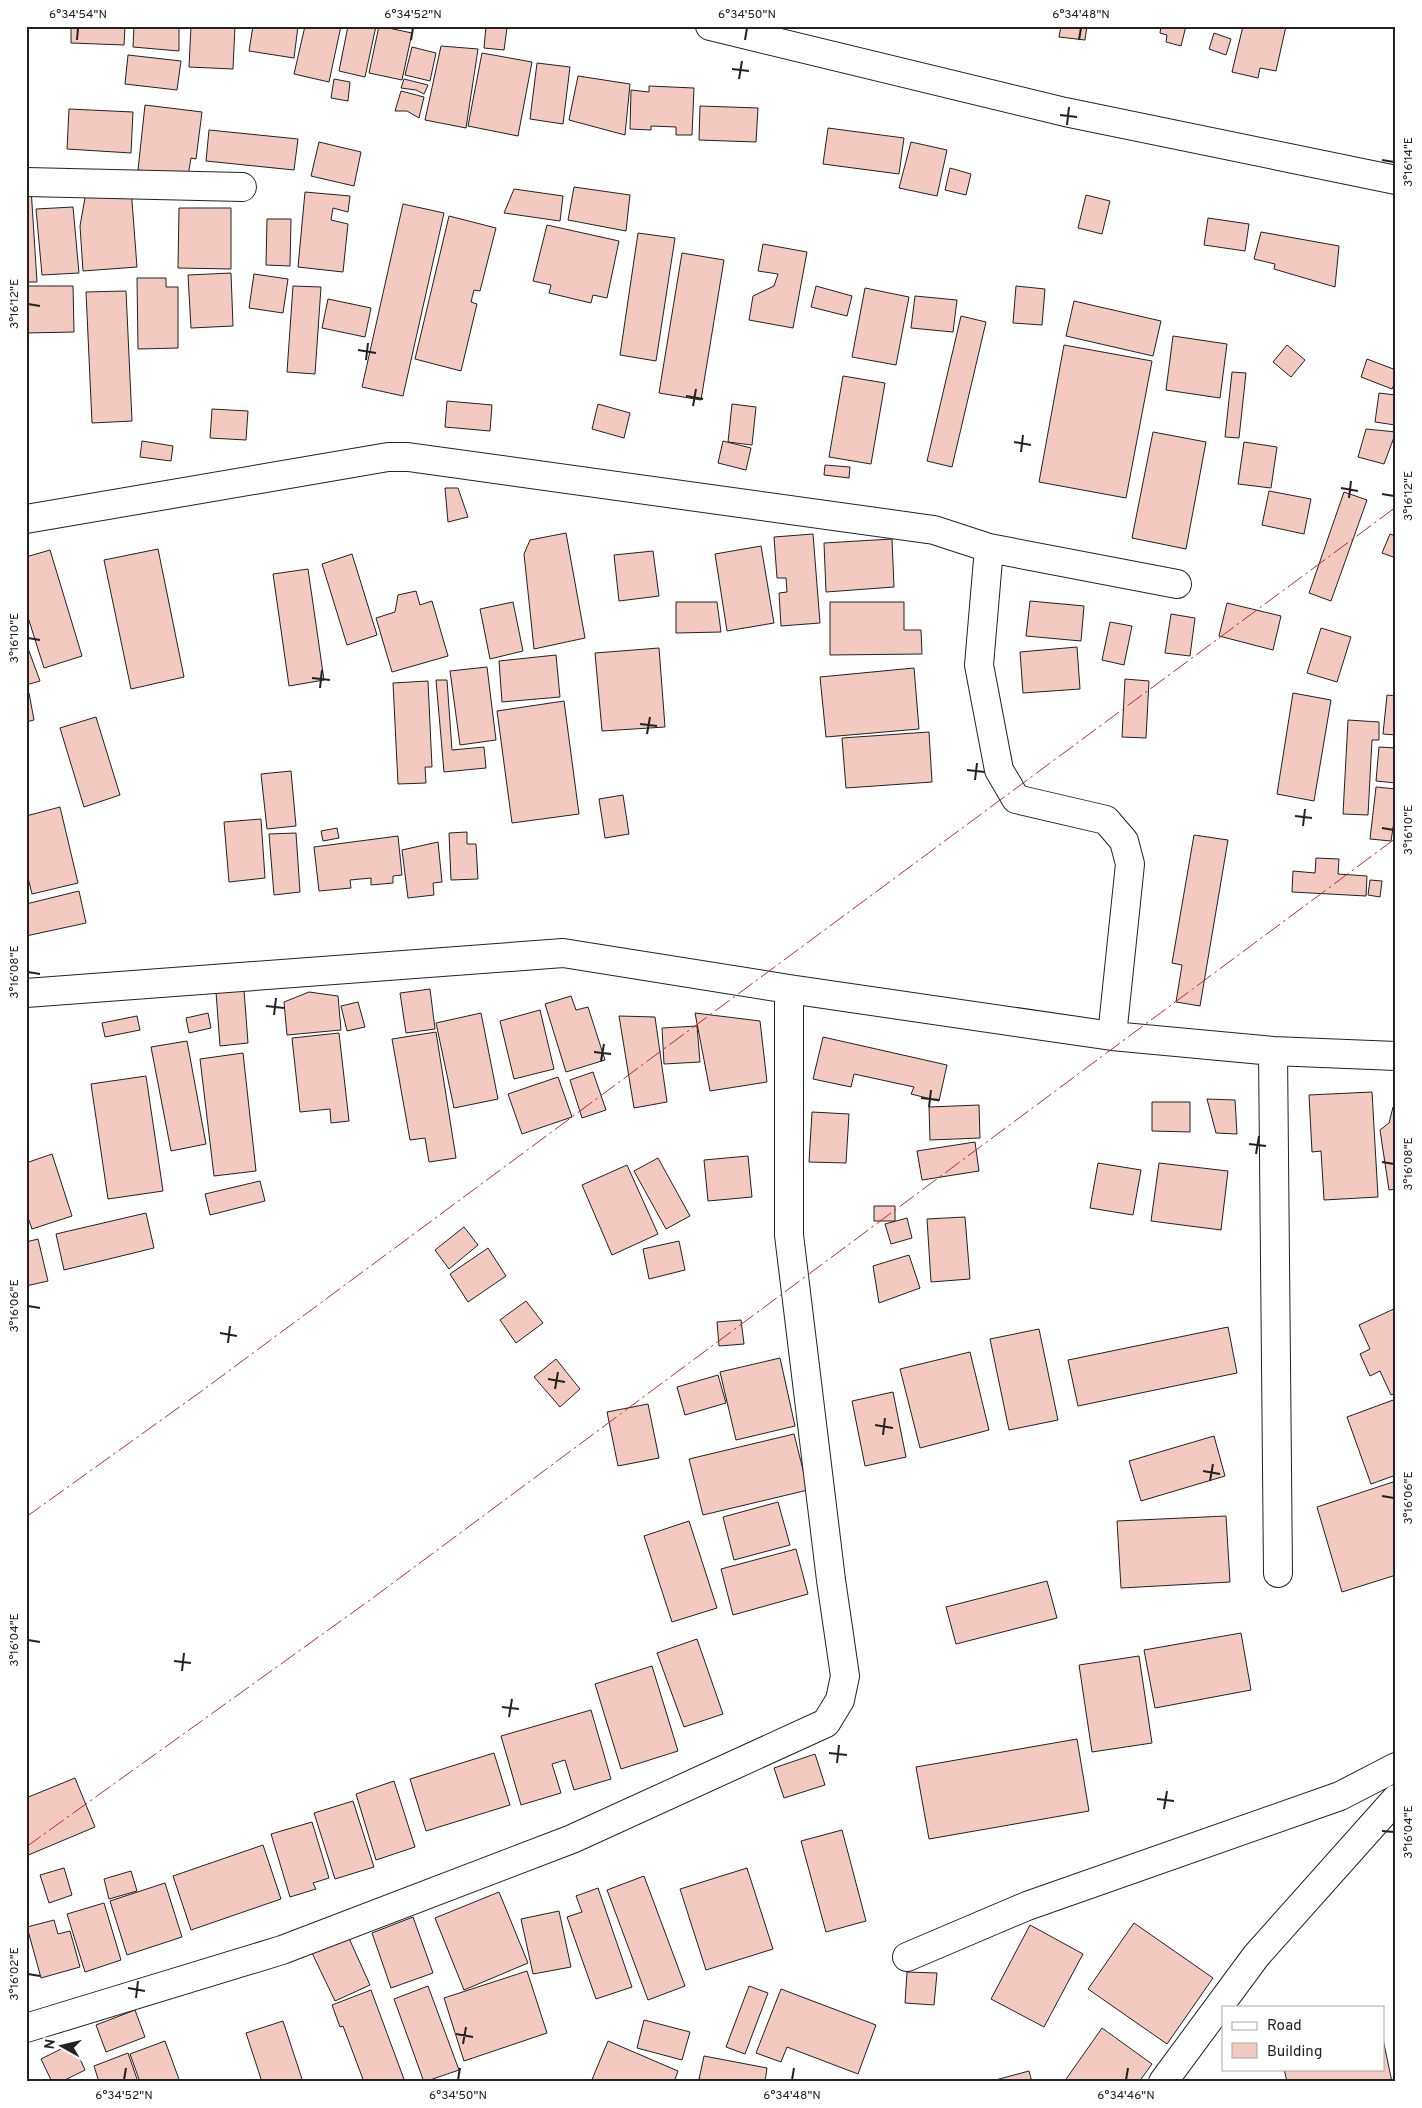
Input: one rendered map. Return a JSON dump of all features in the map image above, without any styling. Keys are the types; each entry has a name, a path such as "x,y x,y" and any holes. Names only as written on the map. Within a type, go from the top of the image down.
{"street":[{"path":"710,26 1065,112 1396,180"},
{"path":"26,182 242,187"},
{"path":"26,520 388,457 408,457 934,530 990,548 1177,584"},
{"path":"990,548 979,665 999,770 1016,799 1106,820 1124,841 1130,864 1112,1036"},
{"path":"26,993 563,953 789,989 1112,1036 1273,1051 1396,1056"},
{"path":"26,2028 282,1950 572,1839 826,1723 840,1700 845,1676 828,1561 789,1235 789,989"},
{"path":"1273,1051 1278,1573"},
{"path":"907,1957 1027,1906 1340,1796 1396,1767"},
{"path":"1163,2082 1256,1956 1396,1799"}],"building":[{"path":"71,26 125,26 124,45 71,43"},
{"path":"134,26 179,26 179,51 133,47"},
{"path":"191,26 235,26 233,69 189,67"},
{"path":"253,26 298,26 294,58 249,51"},
{"path":"305,26 341,26 329,82 294,74"},
{"path":"348,26 376,26 365,77 339,71"},
{"path":"379,26 412,33 402,80 369,73"},
{"path":"486,26 507,28 504,50 484,48"},
{"path":"1061,26 1087,26 1085,40 1059,37"},
{"path":"1161,26 1186,26 1181,46 1166,42 1167,35 1160,33"},
{"path":"1243,26 1286,26 1276,71 1260,68 1258,78 1232,72"},
{"path":"1214,33 1231,39 1226,55 1209,49"},
{"path":"441,46 478,49 466,128 425,120"},
{"path":"412,47 436,53 430,81 405,75"},
{"path":"482,53 532,62 518,136 468,126"},
{"path":"128,55 181,61 177,90 125,84"},
{"path":"537,63 570,67 563,124 530,119"},
{"path":"578,76 630,84 625,135 569,120"},
{"path":"334,79 350,82 348,101 331,98"},
{"path":"404,79 428,85 424,94 416,90 401,88"},
{"path":"649,86 694,88 692,135 676,135 676,127 651,126 651,130 630,129 631,90 649,92"},
{"path":"401,91 424,97 419,118 407,111 395,111"},
{"path":"145,105 202,112 196,159 191,158 188,176 138,170"},
{"path":"700,106 758,108 756,142 699,140"},
{"path":"69,109 133,112 131,153 67,149"},
{"path":"828,128 904,138 899,174 823,164"},
{"path":"209,130 298,139 294,170 206,161"},
{"path":"319,142 361,152 354,186 311,176"},
{"path":"911,142 947,150 937,196 899,188"},
{"path":"950,168 971,174 966,195 945,190"},
{"path":"574,187 630,195 626,231 568,220"},
{"path":"26,188 31,188 37,282 26,282"},
{"path":"131,188 137,267 83,271 80,226 86,192"},
{"path":"514,189 563,196 560,221 504,213"},
{"path":"305,192 350,196 348,212 333,208 331,220 348,224 343,272 298,267"},
{"path":"1086,195 1110,201 1102,234 1078,228"},
{"path":"403,204 444,213 403,396 362,387"},
{"path":"73,207 79,273 42,275 36,209"},
{"path":"179,208 231,208 231,269 178,268"},
{"path":"449,216 496,228 480,291 474,290 471,302 477,304 461,371 415,359"},
{"path":"1208,218 1249,224 1245,251 1204,245"},
{"path":"267,219 291,219 290,266 266,265"},
{"path":"547,225 619,241 607,298 593,295 591,303 549,293 551,285 533,281"},
{"path":"1261,232 1339,246 1335,287 1274,269 1275,264 1254,259"},
{"path":"638,233 675,238 656,361 620,355"},
{"path":"763,244 807,252 793,328 749,320 753,296 774,286 778,274 758,271"},
{"path":"682,253 724,260 701,400 659,393"},
{"path":"231,273 233,326 191,328 188,275"},
{"path":"254,274 288,279 283,313 249,308"},
{"path":"137,278 166,278 166,287 178,287 178,348 138,349"},
{"path":"26,286 73,286 74,332 26,333"},
{"path":"293,286 321,287 315,374 287,372"},
{"path":"816,286 852,296 847,316 811,307"},
{"path":"1016,286 1045,289 1042,325 1013,323"},
{"path":"865,288 909,297 896,365 852,357"},
{"path":"126,291 132,421 92,423 86,292"},
{"path":"915,296 957,300 953,332 911,328"},
{"path":"328,299 371,308 365,337 322,328"},
{"path":"1074,301 1161,321 1153,356 1066,336"},
{"path":"961,316 986,322 952,467 927,461"},
{"path":"1173,336 1227,344 1220,398 1166,390"},
{"path":"1064,345 1152,361 1126,498 1039,482"},
{"path":"1287,345 1305,360 1291,377 1273,362"},
{"path":"1367,359 1396,370 1396,380 1392,389 1361,377"},
{"path":"1232,372 1246,373 1239,438 1225,437"},
{"path":"843,376 885,383 871,464 829,457"},
{"path":"1379,393 1396,395 1395,425 1375,422"},
{"path":"447,401 492,405 490,431 445,427"},
{"path":"598,404 630,413 624,438 592,429"},
{"path":"732,404 756,407 752,445 728,442"},
{"path":"212,409 248,411 246,440 210,438"},
{"path":"1366,429 1396,432 1384,464 1358,457"},
{"path":"1153,432 1206,442 1186,549 1132,538"},
{"path":"142,441 173,446 171,461 140,457"},
{"path":"723,441 751,448 746,470 718,463"},
{"path":"1244,442 1277,447 1271,488 1238,484"},
{"path":"825,465 850,467 849,478 824,475"},
{"path":"445,488 458,488 468,517 448,522"},
{"path":"1269,491 1311,499 1304,534 1262,525"},
{"path":"1344,492 1367,500 1331,601 1309,593"},
{"path":"566,533 585,638 534,649 524,554 530,540"},
{"path":"813,534 820,623 781,626 779,593 787,592 786,578 777,578 774,537"},
{"path":"1390,534 1396,536 1396,558 1382,553"},
{"path":"892,539 894,587 826,592 824,543"},
{"path":"761,546 774,623 727,631 715,554"},
{"path":"158,549 184,677 131,689 104,560"},
{"path":"50,550 82,656 44,668 26,611 26,557"},
{"path":"653,551 659,596 619,601 614,555"},
{"path":"352,554 377,635 347,645 322,564"},
{"path":"308,569 324,680 289,686 273,574"},
{"path":"416,591 420,605 432,601 448,656 392,672 376,618 395,612 398,595"},
{"path":"1030,601 1084,606 1081,641 1026,636"},
{"path":"513,602 523,651 490,659 480,609"},
{"path":"676,602 717,602 721,632 676,633"},
{"path":"830,602 904,602 904,630 921,630 922,654 830,655"},
{"path":"1227,603 1281,616 1273,650 1219,636"},
{"path":"1171,614 1195,618 1190,656 1165,653"},
{"path":"1110,622 1132,626 1124,665 1102,660"},
{"path":"1321,628 1351,637 1337,682 1307,673"},
{"path":"26,643 40,681 26,685"},
{"path":"1077,647 1080,689 1023,693 1020,652"},
{"path":"659,648 665,727 602,731 595,653"},
{"path":"556,655 560,697 502,702 499,661"},
{"path":"487,667 496,740 460,745 450,671"},
{"path":"914,668 919,729 826,737 820,677"},
{"path":"1125,679 1149,681 1146,738 1122,737"},
{"path":"436,680 447,680 452,750 484,747 486,768 444,772"},
{"path":"428,681 432,767 425,767 426,783 398,784 393,683"},
{"path":"29,693 34,720 26,722 26,694"},
{"path":"1293,693 1331,700 1314,801 1277,794"},
{"path":"1387,695 1396,696 1396,735 1383,734"},
{"path":"564,701 579,814 512,823 497,711"},
{"path":"96,717 120,795 84,807 60,728"},
{"path":"1348,720 1379,722 1379,740 1372,740 1368,815 1343,814"},
{"path":"929,732 932,782 846,788 842,738"},
{"path":"1379,747 1396,748 1396,783 1376,781"},
{"path":"291,771 296,826 267,829 261,774"},
{"path":"1376,787 1396,789 1396,808 1391,841 1370,839"},
{"path":"623,795 629,834 605,838 599,799"},
{"path":"60,807 78,883 32,894 26,870 26,816"},
{"path":"261,819 265,878 229,882 224,822"},
{"path":"337,828 339,838 323,841 321,831"},
{"path":"467,832 467,844 476,844 478,879 451,880 449,833"},
{"path":"296,833 300,892 274,895 269,834"},
{"path":"1194,835 1228,840 1200,1006 1176,1002 1182,965 1172,963"},
{"path":"398,836 402,875 393,876 393,883 371,885 371,878 350,880 351,888 319,891 314,847"},
{"path":"438,842 442,882 433,883 434,895 408,898 402,850"},
{"path":"1316,858 1339,859 1338,874 1367,876 1366,896 1292,892 1293,871 1315,873"},
{"path":"1370,880 1382,881 1380,897 1368,895"},
{"path":"79,891 86,923 26,936 26,904"},
{"path":"430,989 435,1029 406,1033 400,993"},
{"path":"244,990 248,1043 220,1046 216,992"},
{"path":"309,992 338,996 341,1030 287,1035 284,1002"},
{"path":"571,996 576,1010 588,1007 605,1060 566,1072 545,1004"},
{"path":"358,1002 365,1027 347,1031 341,1006"},
{"path":"540,1010 554,1069 514,1079 500,1021"},
{"path":"208,1013 211,1028 189,1033 186,1018"},
{"path":"481,1013 498,1099 454,1108 436,1023"},
{"path":"695,1013 760,1021 767,1082 710,1091"},
{"path":"137,1016 140,1030 105,1037 102,1023"},
{"path":"619,1016 655,1017 667,1102 634,1108"},
{"path":"697,1026 700,1062 664,1064 662,1028"},
{"path":"436,1032 456,1158 429,1162 425,1138 410,1140 392,1039"},
{"path":"339,1033 349,1121 331,1123 330,1109 300,1112 292,1038"},
{"path":"823,1037 947,1065 939,1101 911,1094 914,1087 854,1074 851,1087 813,1079"},
{"path":"187,1041 206,1144 171,1151 151,1047"},
{"path":"243,1053 256,1171 214,1176 200,1059"},
{"path":"593,1072 606,1110 582,1118 570,1080"},
{"path":"146,1076 163,1191 108,1199 91,1084"},
{"path":"558,1077 572,1117 522,1134 508,1094"},
{"path":"1372,1092 1378,1197 1324,1200 1321,1151 1312,1152 1309,1095"},
{"path":"1207,1099 1235,1100 1237,1134 1216,1133"},
{"path":"1152,1102 1190,1102 1190,1132 1152,1131"},
{"path":"979,1105 980,1138 930,1140 929,1107"},
{"path":"1393,1107 1396,1107 1396,1189 1389,1190 1380,1130 1389,1123"},
{"path":"812,1112 849,1114 846,1163 809,1162"},
{"path":"975,1142 979,1171 922,1180 917,1151"},
{"path":"52,1154 72,1216 32,1229 26,1212 26,1163"},
{"path":"748,1156 752,1197 708,1201 704,1160"},
{"path":"658,1158 690,1216 666,1229 634,1171"},
{"path":"1098,1163 1141,1170 1133,1215 1090,1208"},
{"path":"1159,1163 1228,1171 1221,1230 1151,1221"},
{"path":"627,1165 658,1234 612,1255 582,1185"},
{"path":"260,1181 265,1201 210,1215 205,1194"},
{"path":"874,1206 895,1206 895,1221 874,1221"},
{"path":"146,1213 154,1248 64,1270 56,1234"},
{"path":"965,1217 970,1279 931,1282 927,1219"},
{"path":"907,1218 912,1238 891,1244 885,1224"},
{"path":"464,1227 478,1245 449,1269 435,1250"},
{"path":"38,1239 48,1281 26,1286 26,1242"},
{"path":"679,1241 685,1270 649,1279 643,1249"},
{"path":"488,1248 506,1276 468,1302 450,1274"},
{"path":"909,1255 920,1288 879,1303 873,1266"},
{"path":"526,1301 543,1323 516,1343 500,1320"},
{"path":"1396,1308 1396,1393 1391,1395 1380,1371 1370,1376 1360,1354 1370,1349 1359,1325"},
{"path":"741,1320 744,1344 719,1346 717,1322"},
{"path":"1228,1327 1237,1373 1078,1406 1068,1360"},
{"path":"1039,1329 1058,1420 1009,1430 990,1339"},
{"path":"970,1352 989,1430 920,1448 900,1369"},
{"path":"780,1358 795,1426 736,1440 720,1372"},
{"path":"556,1359 580,1389 560,1407 534,1377"},
{"path":"718,1375 726,1403 685,1415 677,1387"},
{"path":"893,1392 906,1457 865,1466 852,1401"},
{"path":"1396,1399 1396,1475 1371,1484 1347,1417"},
{"path":"648,1404 659,1458 618,1466 607,1412"},
{"path":"794,1434 808,1490 703,1515 689,1459"},
{"path":"1214,1436 1225,1476 1141,1501 1129,1461"},
{"path":"1396,1481 1396,1575 1342,1592 1317,1507"},
{"path":"778,1502 790,1545 734,1560 723,1517"},
{"path":"1226,1516 1230,1582 1121,1588 1117,1521"},
{"path":"689,1521 717,1608 672,1622 644,1536"},
{"path":"796,1549 808,1594 733,1615 721,1569"},
{"path":"1047,1581 1057,1618 956,1644 946,1607"},
{"path":"1241,1633 1251,1690 1155,1708 1144,1650"},
{"path":"697,1639 723,1714 684,1727 657,1653"},
{"path":"1139,1656 1152,1743 1092,1752 1079,1665"},
{"path":"652,1666 678,1751 621,1769 595,1684"},
{"path":"591,1710 611,1779 574,1790 565,1760 552,1764 561,1793 521,1805 501,1736"},
{"path":"1077,1739 1089,1811 929,1839 916,1767"},
{"path":"494,1753 510,1805 426,1831 410,1779"},
{"path":"815,1754 825,1785 784,1798 774,1768"},
{"path":"75,1778 95,1827 26,1856 26,1798"},
{"path":"394,1781 415,1847 376,1860 356,1794"},
{"path":"353,1801 374,1867 335,1879 314,1813"},
{"path":"312,1822 329,1878 313,1883 316,1889 290,1897 271,1834"},
{"path":"842,1830 866,1921 826,1932 801,1841"},
{"path":"263,1845 281,1899 191,1930 173,1876"},
{"path":"64,1868 72,1895 49,1903 40,1875"},
{"path":"747,1868 773,1949 706,1970 680,1889"},
{"path":"131,1871 137,1891 109,1899 104,1879"},
{"path":"644,1876 685,1986 648,2000 607,1890"},
{"path":"165,1883 182,1937 127,1955 110,1901"},
{"path":"598,1888 632,1987 596,1999 567,1917 582,1912 576,1896"},
{"path":"499,1892 528,1963 464,1990 435,1918"},
{"path":"104,1903 121,1960 85,1972 67,1914"},
{"path":"559,1911 571,1967 533,1974 521,1919"},
{"path":"413,1917 433,1973 391,1988 372,1933"},
{"path":"54,1920 58,1934 70,1931 80,1967 41,1978 27,1927"},
{"path":"1134,1923 1213,1978 1167,2044 1088,1989"},
{"path":"1030,1925 1083,1954 1044,2027 991,1999"},
{"path":"348,1936 370,1985 335,2001 312,1953"},
{"path":"527,1971 547,2033 464,2061 444,1998"},
{"path":"907,1972 937,1973 934,2005 905,2003"},
{"path":"428,1986 459,2070 424,2082 394,1999"},
{"path":"749,1986 768,1993 745,2054 726,2047"},
{"path":"781,1989 876,2025 858,2074 787,2047 781,2062 756,2053"},
{"path":"371,1990 405,2082 364,2082 343,2026 340,2027 332,2005"},
{"path":"135,2010 145,2037 106,2052 96,2025"},
{"path":"644,2020 690,2032 682,2060 637,2048"},
{"path":"283,2021 303,2082 262,2082 246,2033"},
{"path":"1102,2028 1152,2064 1139,2082 1064,2082"},
{"path":"165,2041 180,2082 140,2082 130,2054"},
{"path":"608,2041 678,2071 674,2082 591,2082"},
{"path":"73,2043 85,2070 61,2082 52,2082 41,2059"},
{"path":"1384,2044 1392,2082 1287,2082 1284,2070 1384,2070"},
{"path":"128,2053 138,2082 99,2082 94,2066"},
{"path":"704,2056 767,2068 765,2082 714,2082 699,2079"},
{"path":"1029,2071 1032,2082 988,2082"}],"power":[{"path":"26,1517 199,1393 1396,507"},
{"path":"26,1847 370,1600 1396,838"}]}
